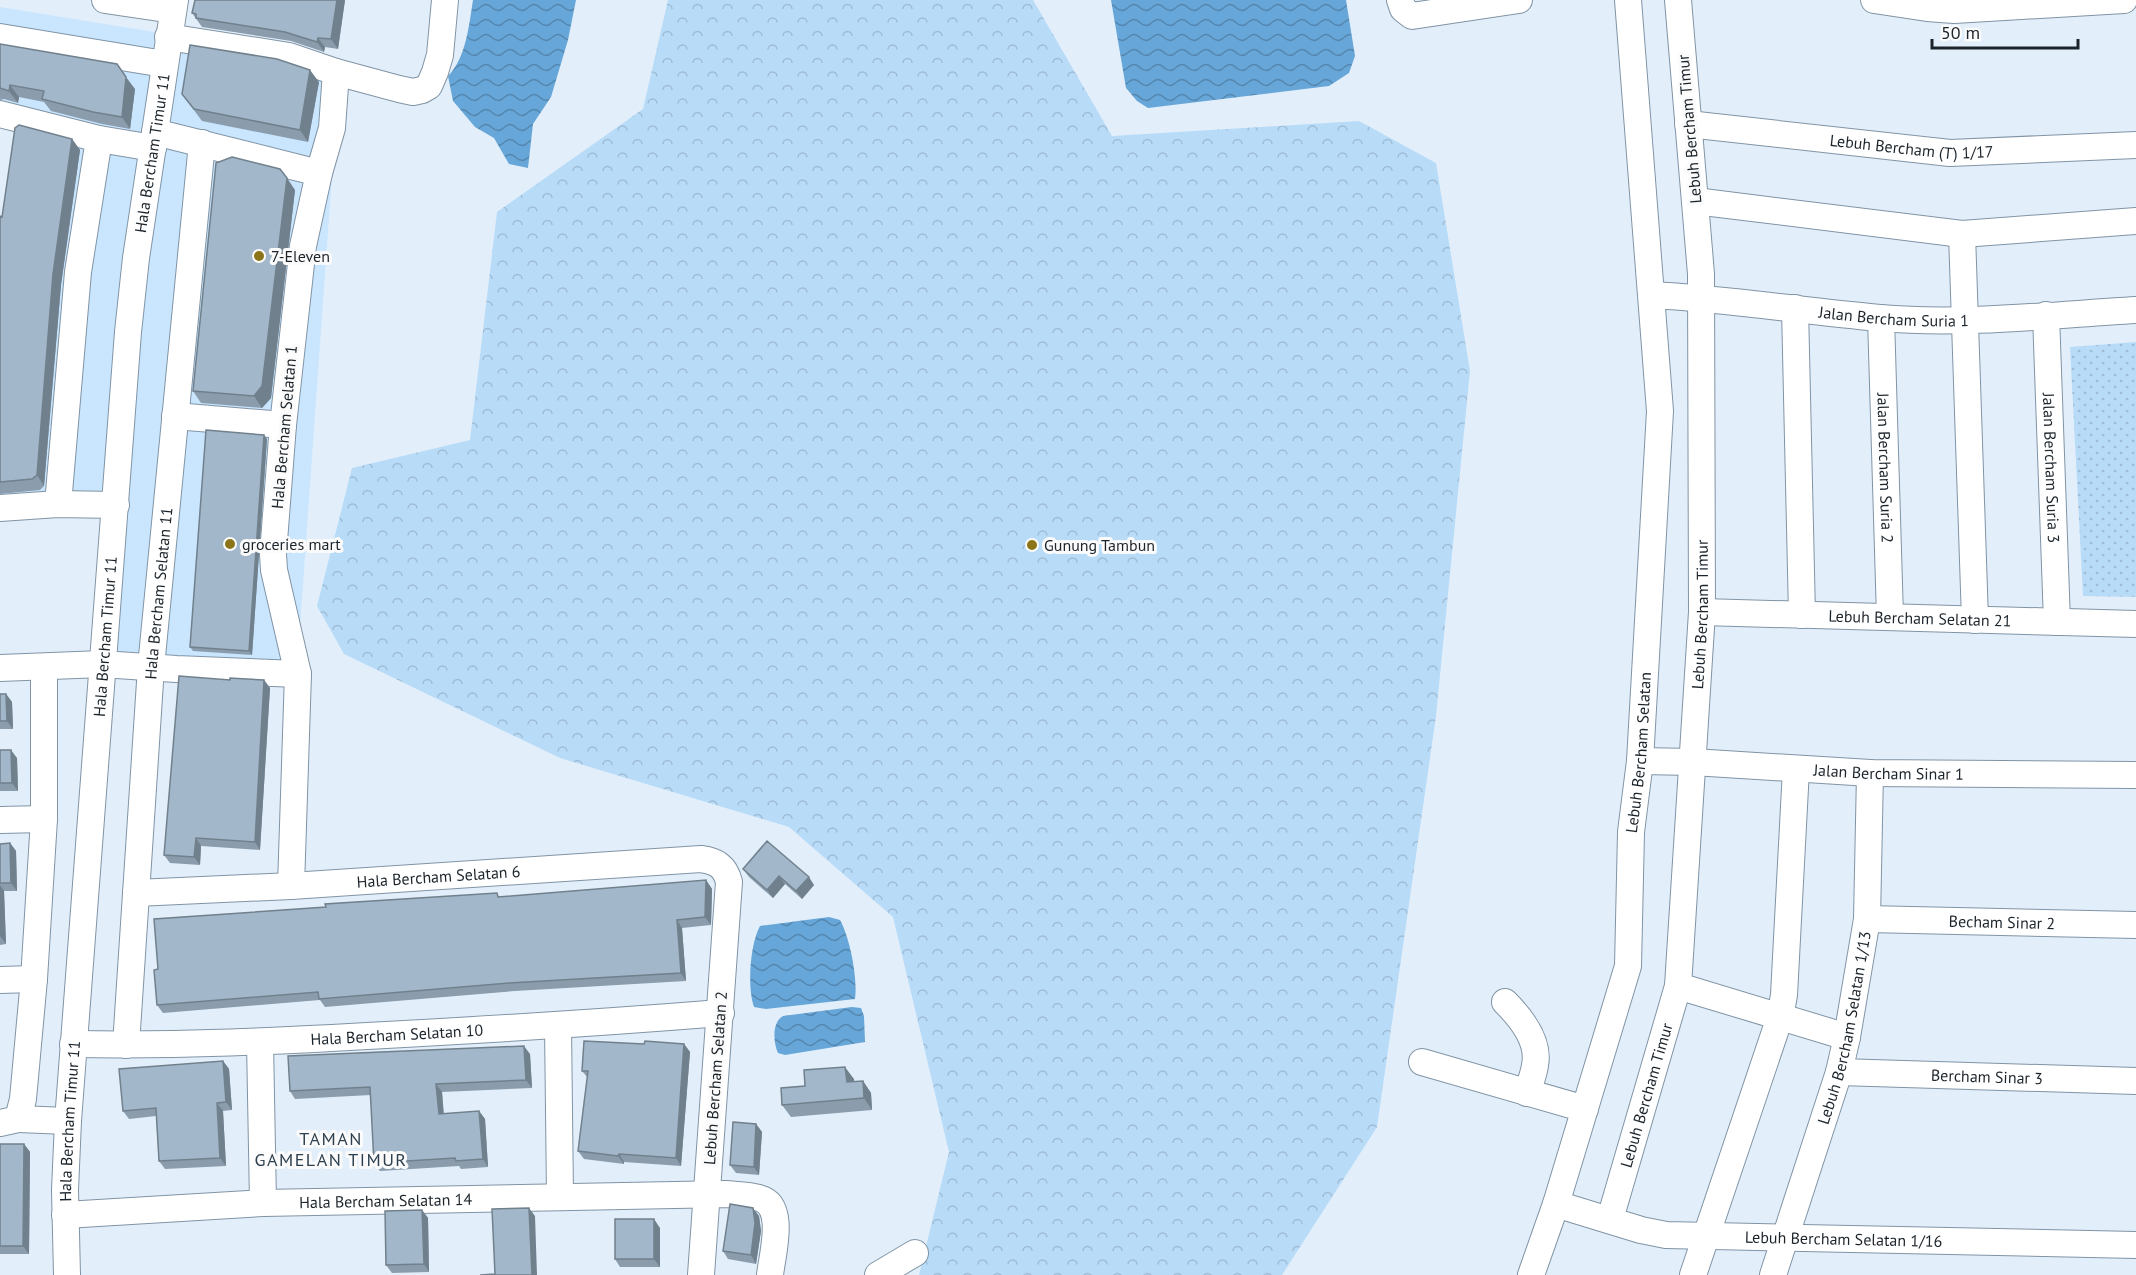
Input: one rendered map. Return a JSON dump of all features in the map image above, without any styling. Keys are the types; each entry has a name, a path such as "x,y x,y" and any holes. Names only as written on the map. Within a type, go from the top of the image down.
{"street":[{"path":"105,0 174,5"},
{"path":"168,38 289,56 336,72 406,90 422,90 429,86 440,55 445,0"},
{"path":"1400,0 1403,9 1412,16 1520,0"},
{"name":"Lebuh Bercham Selatan","path":"1531,1275 1556,1204 1628,966 1632,832 1640,761 1660,411 1628,0"},
{"name":"Lebuh Bercham Timur","path":"1610,1220 1678,986 1702,612 1702,297 1678,0"},
{"path":"1874,0 1954,10 2124,0"},
{"name":"Hala Bercham Timur 11","path":"67,1275 65,1215 68,1121 128,332 136,258 174,5"},
{"path":"0,37 164,64"},
{"name":"Hala Bercham Selatan 1","path":"291,886 298,674 274,570 273,554 283,425 303,246 332,128 336,72"},
{"path":"0,114 99,139 202,143 320,173"},
{"name":"Lebuh Bercham (T) 1/17","path":"1689,124 1950,153 2136,145"},
{"path":"58,504 78,272 99,139"},
{"name":"Hala Bercham Selatan 11","path":"126,1045 151,667 202,143"},
{"path":"1695,201 1962,234 2136,221"},
{"path":"1962,234 1975,620"},
{"name":"Jalan Bercham Suria 1","path":"1652,295 1702,297 1881,318 1964,319 2136,310"},
{"path":"1795,308 1802,615"},
{"name":"Jalan Bercham Suria 3","path":"2046,315 2058,622"},
{"name":"Jalan Bercham Suria 2","path":"1881,318 1890,617"},
{"path":"175,416 283,425"},
{"path":"0,508 58,504 116,505"},
{"name":"Lebuh Bercham Selatan 21","path":"1702,612 2136,624"},
{"path":"0,668 102,663 298,674"},
{"path":"8,1121 23,1099 34,979 44,819 44,667"},
{"name":"Jalan Bercham Sinar 1","path":"1640,761 1870,773 2136,776"},
{"path":"1693,1275 1780,1017 1784,995 1796,769"},
{"name":"Lebuh Bercham Selatan 1/13","path":"1773,1275 1839,1072 1847,1037 1867,919 1870,773"},
{"path":"0,820 44,819"},
{"name":"Hala Bercham Selatan 6","path":"136,893 291,886 701,859 712,860 720,865 727,873 729,882"},
{"name":"Lebuh Bercham Selatan 2","path":"701,1275 729,882"},
{"name":"Becham Sinar 2","path":"1867,919 2136,925"},
{"path":"0,980 34,979"},
{"path":"1678,986 1847,1037"},
{"path":"1505,1002 1524,1026 1535,1049 1536,1062 1527,1093"},
{"name":"Hala Bercham Selatan 10","path":"73,1044 260,1042 558,1026 721,1013"},
{"path":"558,1026 560,1196"},
{"path":"260,1042 263,1203"},
{"path":"1422,1062 1585,1109"},
{"name":"Bercham Sinar 3","path":"1839,1072 2136,1081"},
{"path":"8,1121 68,1121"},
{"name":"Hala Bercham Selatan 14","path":"65,1215 263,1203 726,1194 762,1198 772,1208 777,1219 770,1275"},
{"name":"Lebuh Bercham Selatan 1/16","path":"1556,1204 1641,1230 1666,1235 2136,1245"},
{"path":"878,1275 915,1253"}],"shaded area":[{"path":"0,7 340,62 297,669 105,664 116,505 0,506 0,316 15,120 0,118"}],"green space":[{"name":"Gunung Tambun","path":"668,0 1033,0 1112,136 1359,121 1436,163 1470,371 1436,716 1377,1127 1282,1275 919,1275 949,1152 893,917 789,827 560,758 344,654 317,606 352,468 470,440 497,212 643,109"},
{"path":"2136,342 2136,597 2083,596 2070,347"}],"water":[{"path":"473,0 576,0 568,40 551,97 533,124 528,168 509,164 494,138 475,127 453,101 448,76 463,51"},
{"path":"1111,0 1346,0 1355,56 1349,73 1329,86 1148,108 1137,101 1126,88"},
{"path":"829,917 840,920 847,937 854,970 855,999 766,1009 754,1007 751,966 754,943 760,926"},
{"path":"852,1007 861,1008 864,1016 865,1042 785,1055 778,1053 774,1033 779,1019 783,1016"}],"building":[{"path":"195,0 337,0 331,39 318,38 317,42 285,32 196,18 196,14 192,13"},
{"path":"0,44 117,64 126,77 122,117 42,99 44,91 10,85 9,91 0,88"},
{"path":"190,45 277,59 310,70 300,130 194,109 182,94"},
{"path":"19,125 72,139 53,274 37,475 32,479 0,482 0,216 2,217 15,128"},
{"path":"232,157 280,169 287,178 262,386 254,396 193,391 216,163"},
{"name":"groceries mart","path":"206,430 264,435 249,651 190,647"},
{"path":"179,676 264,680 255,842 196,838 194,857 164,855"},
{"path":"0,694 6,694 7,721 0,721"},
{"path":"0,750 11,750 12,783 0,783"},
{"path":"767,841 809,877 796,891 779,876 767,890 743,869"},
{"path":"10,843 11,883 0,883 0,844"},
{"path":"706,880 705,917 677,920 681,973 509,983 319,999 318,992 157,1005 154,970 158,969 154,919 326,907 325,904 497,893 498,897"},
{"path":"584,1041 644,1044 645,1041 684,1044 676,1158 619,1154 618,1156 578,1151 588,1071 582,1071"},
{"path":"524,1046 526,1080 436,1084 439,1114 479,1111 483,1159 456,1161 455,1158 374,1163 370,1087 290,1091 288,1056"},
{"path":"223,1061 226,1102 217,1103 220,1158 159,1161 156,1108 123,1111 119,1069"},
{"path":"845,1067 847,1082 863,1081 864,1098 782,1105 781,1088 805,1086 804,1070"},
{"path":"733,1122 756,1124 754,1167 730,1165"},
{"path":"0,1144 24,1144 23,1246 0,1246"},
{"path":"730,1204 753,1208 755,1223 751,1255 723,1251"},
{"path":"529,1208 532,1275 480,1275 495,1274 492,1209"},
{"path":"422,1210 424,1264 386,1265 385,1211"},
{"path":"615,1219 654,1219 654,1259 615,1259"}],"place":[{"name":"7-Eleven","path":"259,256"},
{"name":"groceries mart","path":"230,544"},
{"name":"Gunung Tambun","path":"1032,545"}],"district":[{"name":"TAMAN GAMELAN TIMUR","path":"331,1148"}]}
